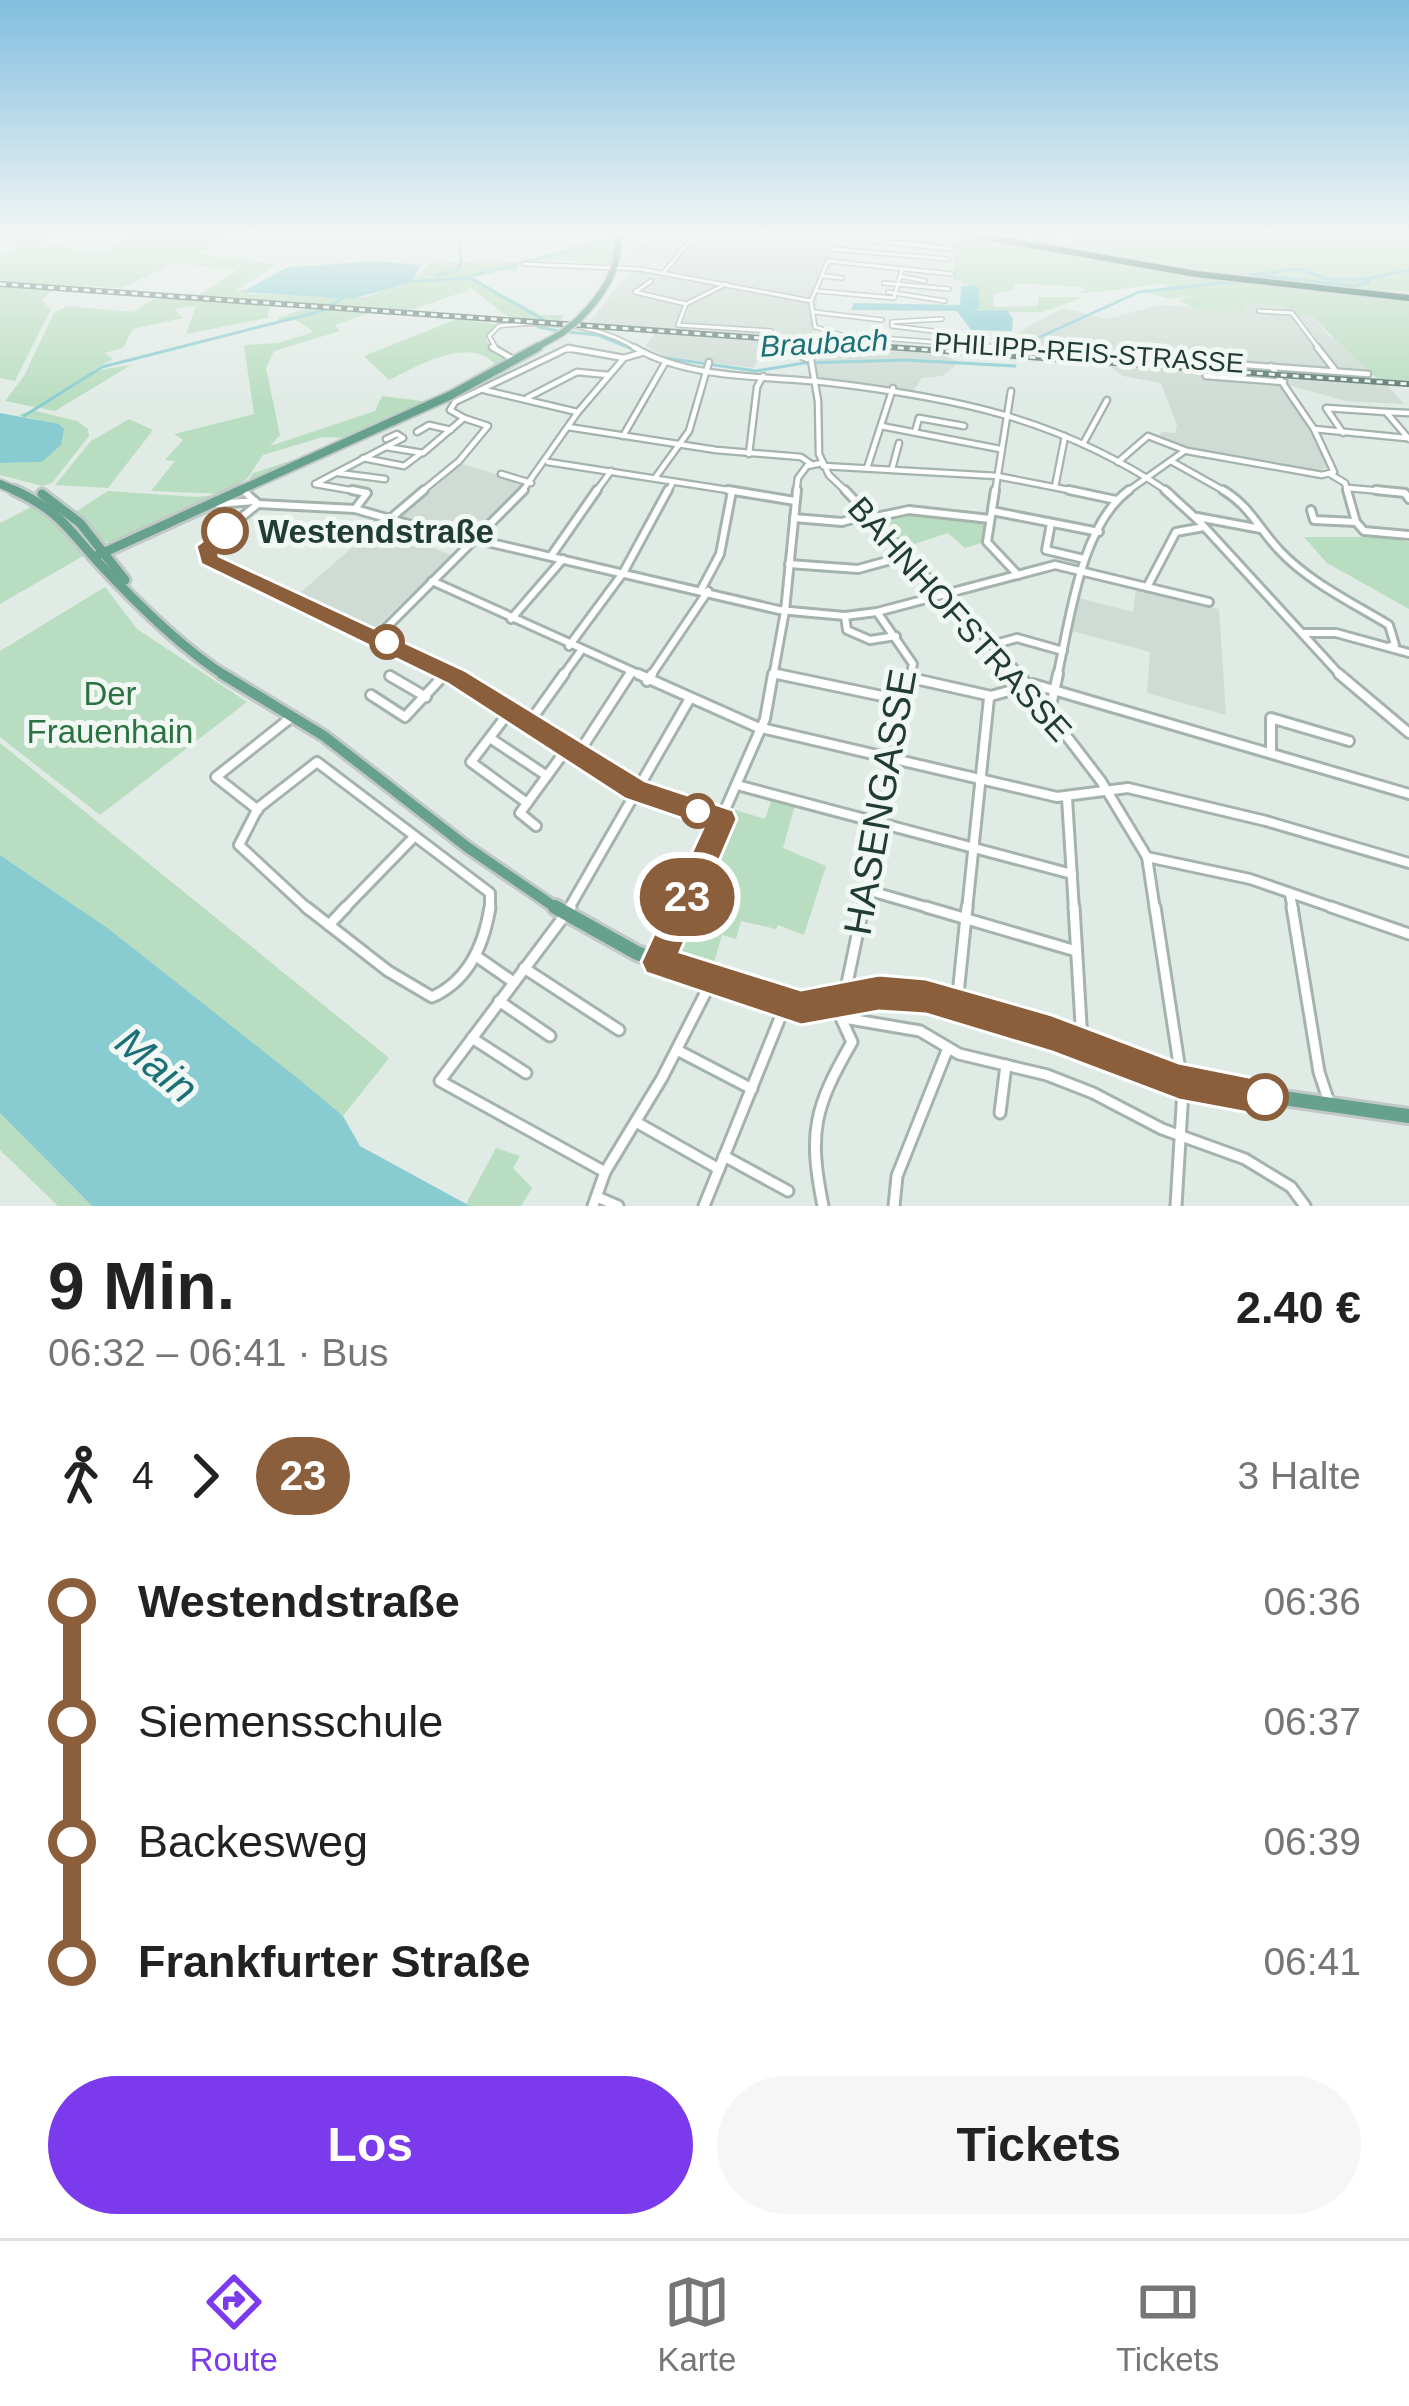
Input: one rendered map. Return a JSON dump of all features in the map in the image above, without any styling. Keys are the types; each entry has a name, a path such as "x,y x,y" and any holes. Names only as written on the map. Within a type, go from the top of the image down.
{"highway":[{"path":"1366,291 1409,296"},
{"path":"1368,291 1409,296"}],"main road":[{"path":"99,551 134,541 245,492 517,361 578,320 598,291"},
{"path":"0,481 46,503 116,566 134,595"},
{"path":"116,566 134,541"},
{"path":"99,551 134,595 192,653 291,714 460,843 565,914 658,962 786,1005 814,1008 896,992 957,1004 1083,1044 1179,1082 1409,1116"}],"street":[{"path":"636,291 686,304 711,291"},
{"path":"774,291 812,297 889,298 897,293"},
{"path":"815,291 814,312 882,320"},
{"path":"888,292 945,301"},
{"path":"686,304 678,325 771,331"},
{"path":"1259,311 1292,313 1336,371"},
{"name":"PHILIPP-REIS-STRASSE","path":"814,312 813,325 836,335 1368,374"},
{"path":"942,319 892,322 892,326 942,332 943,343"},
{"path":"517,361 500,355 489,339 503,325 602,332 665,363 707,365 813,383 893,388 1006,415 1083,443 1147,478 1194,516 1360,696 1409,733"},
{"path":"782,347 808,362"},
{"path":"823,464 808,362 809,347 825,348"},
{"path":"390,519 459,461 488,426 450,408 568,348 624,358 641,353"},
{"path":"500,355 533,351"},
{"path":"377,637 531,483 578,412 624,358"},
{"path":"623,436 665,363"},
{"path":"655,478 682,444 707,365"},
{"path":"1268,366 1314,429 1334,468 1330,474"},
{"path":"524,399 580,371 609,375"},
{"path":"749,454 757,387 763,376"},
{"path":"1206,376 1284,382"},
{"path":"867,468 893,388"},
{"path":"481,390 578,412"},
{"path":"1011,391 987,543 1018,575"},
{"path":"1083,443 1107,400"},
{"path":"1343,433 1326,407 1409,413"},
{"path":"1314,429 1409,439 1386,412"},
{"path":"363,458 404,466 464,418"},
{"path":"915,432 919,418 964,426"},
{"path":"417,432 429,425 451,430"},
{"path":"881,426 1000,449"},
{"path":"568,428 801,457 811,464 998,476 1116,500"},
{"path":"1055,488 1065,436"},
{"path":"1118,462 1148,436 1186,452 1330,474 1348,488 1405,493 1409,499"},
{"path":"892,470 899,443"},
{"path":"355,508 368,493 315,485 389,445 421,453"},
{"path":"1050,710 1084,560 1116,500 1186,452"},
{"path":"548,461 795,501"},
{"path":"1171,461 1245,503 1256,512 1261,529 1313,578 1389,625 1395,645 1388,647"},
{"path":"658,962 762,728 785,610 799,476 811,464"},
{"name":"BAHNHOFSTRASSE","path":"823,464 1050,710 1147,857 1183,1090 1176,1206"},
{"path":"551,556 611,471"},
{"path":"335,472 385,479"},
{"path":"501,474 531,483"},
{"path":"569,646 623,573 673,481"},
{"path":"1348,488 1355,522 1364,530 1409,535"},
{"path":"647,681 705,591 721,554 732,491"},
{"path":"245,492 258,503"},
{"path":"258,503 212,540 206,556 447,672 636,790 722,819"},
{"path":"217,504 355,508 418,527"},
{"path":"794,518 839,522 909,510 991,515 1099,532"},
{"path":"1311,510 1320,522 1355,522"},
{"path":"1194,516 1261,529"},
{"path":"1051,523 1046,550 1084,560"},
{"path":"1147,587 1176,532 1204,527"},
{"path":"444,534 785,610 845,616 878,612 1054,565 1209,602"},
{"path":"790,564 858,569 909,555"},
{"path":"510,618 563,559"},
{"path":"432,581 629,673 762,728 980,782 1067,798 1128,788 1255,818 1409,863"},
{"name":"HASENGASSE","path":"839,1002 913,662 878,612"},
{"path":"845,616 847,630 856,637 896,636"},
{"path":"1299,633 1336,633 1409,653"},
{"path":"992,645 1017,638 1063,651"},
{"path":"529,723 580,651"},
{"path":"371,695 402,717 447,672"},
{"path":"578,754 629,673"},
{"path":"773,673 905,701"},
{"path":"390,676 426,697"},
{"path":"910,678 989,696 1028,684 1054,690 1409,794"},
{"path":"957,1004 989,696"},
{"path":"605,1172 440,1081 565,914 690,699"},
{"path":"510,711 471,762 527,803"},
{"path":"258,810 218,781 217,775 291,714"},
{"path":"1271,752 1271,718 1349,741"},
{"path":"490,738 547,776"},
{"path":"536,826 520,813 568,747"},
{"path":"320,763 412,838 490,893 476,956 443,993 432,997 329,925 239,845 241,833 258,810 310,765 320,763"},
{"path":"737,784 1072,874"},
{"path":"1067,798 1083,1044"},
{"path":"329,925 412,838"},
{"path":"1147,857 1250,879 1409,934"},
{"path":"867,890 1076,951"},
{"path":"1290,894 1318,1072 1331,1106"},
{"path":"476,956 513,982"},
{"path":"524,968 620,1030"},
{"path":"618,1206 595,1202 605,1172 711,982"},
{"path":"499,1001 550,1036"},
{"path":"823,1206 813,1164 815,1128 824,1097 852,1042 839,1002"},
{"path":"704,1206 786,1005"},
{"path":"844,1018 920,1031 948,1048 1093,1093 1180,1136 1245,1160 1284,1181 1301,1204"},
{"path":"472,1037 526,1073"},
{"path":"894,1206 897,1176 948,1048"},
{"path":"677,1050 752,1089"},
{"path":"1000,1113 1006,1065"},
{"path":"636,1122 719,1169"},
{"path":"724,1156 788,1191"}],"shaded area":[{"path":"74,291 589,323 613,291 819,291 812,338 1409,381 1409,387 1388,386 1404,404 1346,401 1284,384 1329,467 1315,472 1184,448 1157,438 1162,432 1175,433 1177,425 1161,383 1123,376 1111,367 938,354 960,362 942,376 922,378 913,391 817,381 811,344 766,341 754,368 663,356 646,346 655,333"},
{"path":"1240,303 1281,306 1295,315 1311,316 1330,337 1340,338 1371,373 1001,346 1064,308 1107,319 1160,305 1244,311"},
{"path":"462,464 526,483 472,536 449,529 430,547 451,555 376,628 299,594 381,522 391,525"},
{"path":"1136,590 1219,609 1226,715 1147,693 1150,652 1072,631 1079,598 1133,612"}],"green space":[{"path":"0,291 51,291 42,301 51,309 15,381 0,378"},
{"path":"246,291 367,297 381,291 465,291 408,311 199,295"},
{"path":"475,291 497,291 541,315 565,315 560,320 508,317"},
{"path":"979,291 1005,291 994,294 993,307 1038,306 1038,297 1084,297 1043,312 971,310 979,308"},
{"path":"1144,291 1329,291 1409,301 1409,381 1378,379 1311,316 1295,315 1281,306 1242,303 1246,311 1196,310 1179,300 1195,296 1169,299"},
{"path":"155,298 269,305 268,318 186,334 196,306 175,309 183,318 133,329 123,348 104,353 113,359 91,371 131,365 55,411 5,401 24,376 54,313 67,306 133,312"},
{"path":"308,308 372,312 335,325 340,331 274,351 266,368 280,435 270,446 375,411 382,396 429,402 496,365 485,356 458,353 389,380 364,356 457,319 497,324 486,339 493,353 507,361 432,403 247,487 253,483 249,479 253,473 335,446 345,438 323,437 263,455 247,479 228,492 232,495 119,542 103,542 77,511 108,491 197,497 224,494 151,491 175,461 165,460 183,440 174,434 254,414 244,345 278,343 314,332 294,319 281,322 277,318"},
{"path":"32,410 77,421 88,429 89,436 52,483 43,486 0,475 0,463 42,462 61,445 62,426 18,415"},
{"path":"129,419 153,430 108,488 55,485 91,441"},
{"path":"39,503 83,556 0,604 0,523"},
{"path":"917,511 983,519 987,523 984,542 965,548 948,533 905,547 878,521"},
{"path":"1362,531 1409,542 1409,609 1327,563 1304,537 1365,537"},
{"name":"Der Frauenhain","path":"105,587 137,629 247,702 100,815 0,737 0,651"},
{"path":"0,743 389,1058 343,1116 109,929 0,855"},
{"path":"772,798 795,805 783,848 826,866 804,935 778,925 776,929 741,921 736,939 722,935 711,973 673,958 721,834 732,825 727,823 733,809 765,819"},
{"path":"0,1113 92,1206 58,1206 0,1150"},
{"path":"496,1148 520,1156 513,1168 532,1188 521,1206 470,1206 466,1204"}],"water":[{"path":"243,291 379,291 352,299"},
{"path":"961,291 979,291 979,308 973,311 1007,310 1013,319 1012,331 971,330 957,311 851,310 854,303 960,305"},
{"path":"0,413 59,424 64,429 61,445 42,462 0,463"},
{"name":"Main","path":"0,855 109,929 301,1081 343,1116 360,1146 470,1206 92,1206 0,1113"}],"waterway":[{"name":"Braubach","path":"493,291 544,320"},
{"name":"Braubach","path":"1020,346 1146,291"},
{"name":"Braubach","path":"24,416 102,367 322,311 342,298"},
{"name":"Braubach","path":"538,327 559,331"},
{"name":"Braubach","path":"568,332 598,335 630,348"},
{"name":"Braubach","path":"659,357 756,371 804,363 906,360 1015,366"}],"railway":[{"path":"103,291 1409,384"}],"bus line":[{"name":"23","path":"225,531 206,546 209,560 457,677 636,790 722,819 658,962 801,1008 864,994 926,996 1052,1034 1179,1082 1265,1097"}],"place":[{"name":"Westendstraße","path":"225,531"}]}
